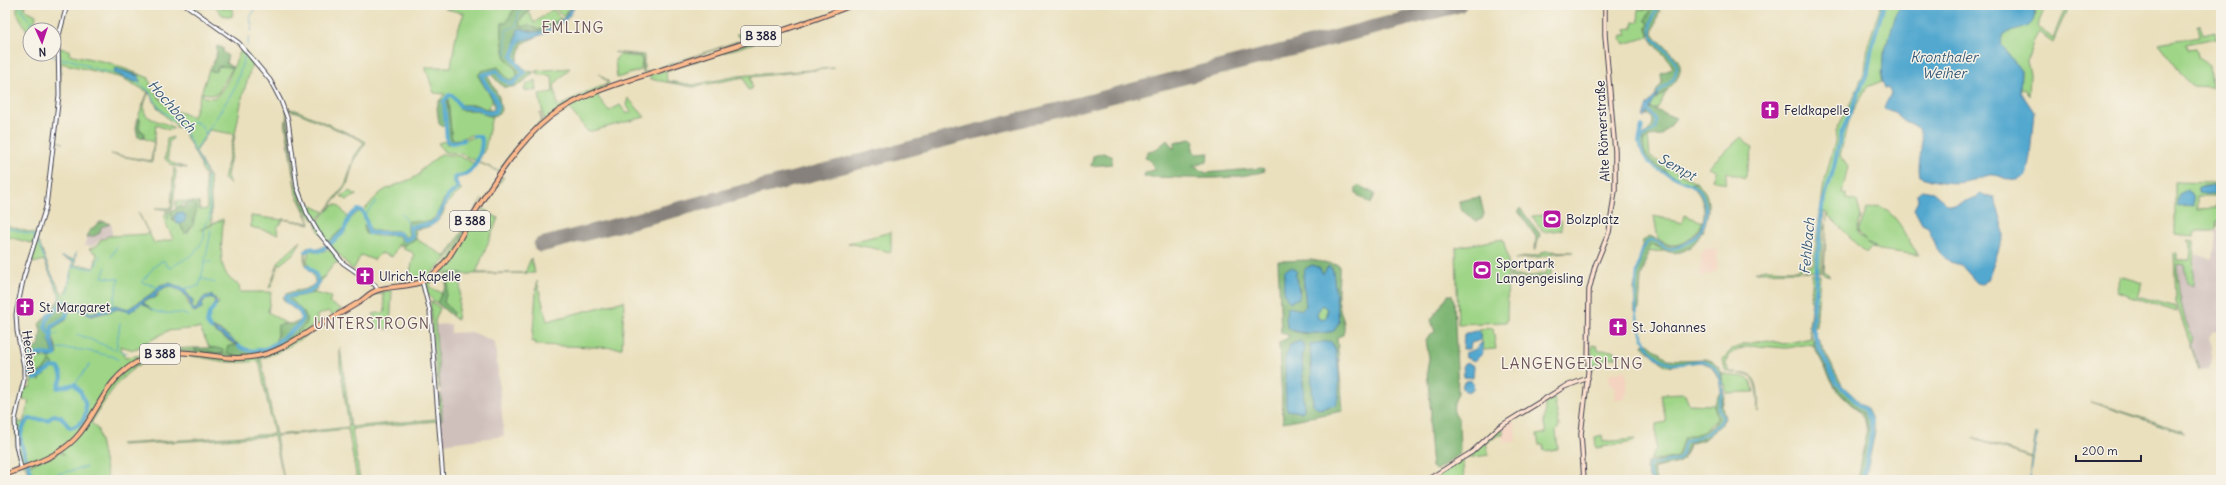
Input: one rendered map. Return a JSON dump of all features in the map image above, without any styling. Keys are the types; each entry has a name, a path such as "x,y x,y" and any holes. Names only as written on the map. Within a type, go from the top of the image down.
{"main road":[{"name":"B 388","path":"5,474 34,464 57,453 73,441 89,420 108,387 119,375 136,363 156,355 177,351 235,358 264,355 282,348 378,290 405,287 422,281 434,274 445,263 479,206 524,144 544,122 564,108 609,87 852,5"},
{"name":"Alte Römerstraße","path":"1584,480 1581,434 1588,378 1590,282 1609,232 1615,190 1616,153 1605,36 1605,5"},
{"path":"1427,480 1472,452 1499,427 1564,387 1588,378"}],"street":[{"name":"Hecken","path":"21,468 16,445 15,420 24,380 24,367 17,331 16,316 29,263 43,222 48,198 59,95 58,39 67,5"},
{"path":"186,5 241,46 270,80 284,108 289,125 299,194 310,219 327,243 349,268 369,281 378,290"},
{"path":"422,281 430,312 442,480"}],"shaded area":[{"path":"112,224 112,236 100,239 94,246 84,246 87,237 100,233 101,227"},
{"path":"2216,228 2219,232 2221,232 2221,333 2213,331 2209,337 2212,346 2210,369 2199,370 2180,300 2177,264 2184,265 2187,284 2193,286 2195,255 2213,258 2216,234 2213,231"},
{"path":"1705,248 1718,249 1717,271 1700,278 1701,254"},
{"path":"451,324 451,333 472,332 495,342 504,436 441,444 440,420 442,413 436,325"},
{"path":"1625,370 1628,393 1625,394 1625,399 1615,400 1614,386 1610,386 1609,374"},
{"path":"1514,420 1516,442 1504,443 1504,433 1499,428"}],"green space":[{"path":"17,5 26,5 24,9 36,15 35,22 22,22 17,13"},
{"path":"190,5 220,5 222,8 233,9 232,17 222,15 215,6 194,8"},
{"path":"457,5 525,5 514,9 506,23 502,23 502,40 505,55 507,61 517,72 516,79 509,80 498,67 478,76 493,100 488,108 489,110 476,105 461,105 461,110 477,110 492,116 485,149 478,162 499,171 513,150 541,120 540,112 542,121 499,172 461,154 444,152 438,143 445,141 447,144 474,137 472,135 452,141 448,99 439,101 445,94 434,93 426,69 426,67 451,67 456,35 464,13 445,9 454,8"},
{"path":"525,5 534,5 519,21 521,27 529,25 539,30 561,19 562,20 540,32 523,29 520,42 526,38 538,36 522,44 517,62 527,71 534,72 520,84 512,87 503,87 489,72 486,73 499,97 501,110 498,115 488,116 477,110 459,109 461,105 476,105 488,110 494,110 493,100 478,76 481,71 498,67 509,80 516,79 516,69 507,61 505,54 502,36 502,23 506,23 514,9"},
{"path":"552,5 570,5 564,18"},
{"path":"1654,5 1661,5 1653,33 1675,56 1679,62 1680,68 1679,75 1674,83 1663,94 1655,99 1656,92 1662,83 1661,74 1673,68 1648,33 1647,27 1649,24 1645,20"},
{"path":"1881,5 1901,5 1883,57 1882,81 1867,87 1849,118 1840,156 1848,167 1842,193 1846,194 1846,199 1857,201 1861,217 1857,231 1858,235 1866,240 1858,232 1867,209 1880,206 1894,217 1919,255 1879,250 1866,242 1876,249 1870,248 1866,253 1827,214 1824,271 1830,276 1824,274 1823,272 1827,213 1824,212 1821,272 1801,271 1809,270 1810,267 1802,268 1798,271 1754,272 1765,269 1797,270 1801,266 1813,265 1824,183 1835,142 1836,131 1857,90 1865,70 1868,45"},
{"path":"2034,5 2046,5 2037,27 2053,38 2066,5 2069,5 2053,42 2039,32 2033,42 2027,62 2030,74 2029,96 2024,89 2020,91 2021,71 2001,44 2004,34 2036,14"},
{"path":"553,9 561,19 539,30 521,27 519,21 529,12 534,23"},
{"path":"1638,9 1653,10 1646,20 1649,24 1647,28 1648,37 1624,44 1621,39 1622,35 1627,35 1625,29 1632,28 1634,22 1639,21"},
{"path":"789,25 744,41 736,34 741,34 744,39"},
{"path":"2198,25 2201,25 2203,34 2215,31 2216,38 2186,44 2187,50 2196,49 2199,59 2209,65 2211,87 2191,86 2158,43 2200,36"},
{"path":"739,41 644,74 642,70 643,61 641,56 614,52 644,55 644,73"},
{"path":"750,42 754,43 666,71 667,81 693,85 738,76 834,68 751,77 752,89 748,90 744,77 693,87 650,79 650,75"},
{"path":"217,46 223,48 223,52 228,56 226,63 232,67 219,66 215,72 209,70 216,58"},
{"path":"62,49 70,50 69,54 110,63 149,78 151,87 168,108 193,117 209,70 215,72 219,66 233,67 218,93 214,95 202,93 204,97 214,98 222,89 226,83 241,50 244,50 253,61 242,98 227,176 230,184 224,179 234,134 209,130 196,152 208,174 203,173 200,163 182,129 175,127 178,126 168,119 157,107 149,92 145,102 145,114 154,120 174,128 169,130 156,125 152,162 111,154 151,161 154,142 143,138 145,136 139,127 140,119 138,117 148,92 122,78 61,63 60,93 55,140 63,143 54,140 60,90 59,62 62,62","holes":["115,68 138,75 140,81 135,82 121,75"]},
{"path":"619,55 640,57 642,60 641,70 617,78 615,60"},
{"path":"570,68 554,85 558,107 586,92 606,85 608,82 609,83 606,86 544,120 539,94 553,92 552,76 538,74 535,71"},
{"path":"536,80 537,91 524,90 526,85"},
{"path":"1668,89 1657,109 1649,109 1655,99"},
{"path":"598,93 598,97 609,111 620,105 626,113 630,113 631,112 626,105 628,98 645,117 588,132 568,107"},
{"path":"447,99 452,140 458,139 459,141 447,144 445,127 439,124 437,108 439,101"},
{"path":"1650,108 1676,118 1661,136 1649,137 1644,140 1644,151 1646,155 1657,165 1666,170 1665,172 1654,167 1646,160 1639,145 1639,139 1652,126 1653,119 1651,115 1646,115"},
{"path":"289,109 296,110 366,142 354,160 347,185 326,211 346,183 355,155 364,143 359,139 297,112 287,110 296,168 304,202 325,212 315,221 309,215 304,203 299,187 286,110"},
{"path":"138,117 140,119 139,130 145,133 143,138 138,137 136,128"},
{"path":"286,120 295,182 309,220 296,194"},
{"path":"2220,136 2221,221 2217,221 2216,228 2213,231 2195,231 2194,236 2175,234 2175,182 2219,183","holes":["2214,185 2215,191 2197,190 2203,186","2179,194 2193,205 2183,207","2197,197 2217,197 2216,208 2197,209"]},
{"path":"173,137 173,139 169,142 168,158 172,163 187,168 173,166 165,159 167,139"},
{"path":"1648,137 1650,157 1696,182 1690,184 1665,172 1666,170 1652,162 1644,150 1644,139"},
{"path":"1741,137 1753,148 1745,178 1727,172 1725,184 1712,179 1716,170 1708,167"},
{"path":"1189,139 1194,140 1193,150 1196,154 1209,153 1207,162 1193,166 1206,173 1263,168 1265,171 1236,177 1220,178 1144,177 1145,172 1155,170 1151,162 1145,157 1148,151 1154,151 1167,140 1174,149 1175,143"},
{"path":"1103,153 1112,156 1112,164 1091,166 1093,156"},
{"path":"441,154 459,156 476,164 466,176 458,178 455,182 462,190 451,199 446,206 444,199 436,215 430,222 419,223 412,221 409,235 406,237 399,231 372,231 364,226 366,234 378,236 397,235 400,237 400,241 392,257 381,253 374,260 361,255 353,270 330,245 344,234 342,230 328,242 318,230 321,228 317,228 316,223 333,205 338,205 350,220 355,214 362,211 366,223 368,221 363,211 377,195 420,174 421,170"},
{"path":"174,168 176,171 173,208 169,210 155,208 171,208"},
{"path":"205,175 210,176 212,224 223,219 221,247 223,265 226,273 231,280 239,285 240,292 271,292 268,312 287,324 281,324 275,342 269,347 263,349 245,348 221,331 208,327 235,345 229,346 256,354 252,355 229,356 215,348 209,347 200,328 167,331 134,350 120,346 125,358 168,350 186,348 195,348 195,350 224,354 222,356 190,351 161,352 121,372 73,439 57,452 26,466 23,465 18,455 16,438 17,421 23,423 29,401 21,400 23,387 30,388 33,379 43,376 53,367 47,367 37,374 28,373 29,362 34,357 50,358 57,355 53,328 66,320 71,307 93,316 118,309 126,311 134,309 142,302 158,296 158,291 168,286 176,288 185,295 189,306 194,312 202,308 203,301 212,298 215,301 211,310 219,302 213,296 205,296 195,310 192,307 193,301 182,288 168,283 160,285 154,292 128,309 116,305 91,313 75,303 68,302 65,305 63,301 58,301 60,297 44,260 34,263 31,258 37,242 39,243 50,271 63,295 67,289 74,262 61,257 74,259 76,252 75,266 82,265 94,268 97,254 89,249 97,246 101,239 108,236 149,234 138,212 154,243 173,239 164,219 166,211 168,211 168,220 169,212 172,210 173,221 180,224 183,231 188,233 196,212 193,203 183,204 176,209 176,201 196,202 199,203 200,210 207,209"},
{"path":"502,177 504,177 482,208 498,218 476,273 525,273 531,258 535,273 462,274 457,320 452,316 453,312 445,305 444,300 446,295 448,274 462,273 442,273 440,271 454,252 474,217 483,221 487,214 482,209 481,206"},
{"path":"1696,182 1705,192 1708,203 1708,214 1705,225 1694,244 1686,250 1676,253 1655,245 1650,246 1641,278 1639,309 1635,312 1634,288 1643,244 1641,242 1649,236 1669,246 1675,246 1686,242 1694,236 1700,229 1704,211 1698,192 1690,184"},
{"path":"1358,185 1375,194 1371,204 1356,194 1356,187"},
{"path":"350,191 357,195 347,200 341,196"},
{"path":"1480,197 1484,214 1482,219 1477,221 1463,211 1459,205 1459,201"},
{"path":"445,198 444,211 438,221 428,227 415,229 416,239 400,247 398,244 401,239 398,235 366,234 364,225 372,231 397,231 406,237 409,234 407,229 409,221 429,222 436,218"},
{"path":"482,199 449,255 440,265 420,280 409,277 414,255 412,252 403,249 404,244 416,239 446,257"},
{"path":"187,203 193,203 197,206 193,225 185,234 180,224 184,222 186,215 177,212 173,221 171,212 179,207 185,207"},
{"path":"1520,208 1540,234 1535,251 1536,237 1518,211"},
{"path":"1557,214 1558,221 1561,221 1562,230 1543,232 1532,216"},
{"path":"1684,215 1703,222 1689,239 1678,245 1672,245 1658,239 1654,216 1682,223"},
{"path":"251,216 283,220 277,228 278,234 251,227"},
{"path":"282,219 310,223 310,224"},
{"path":"100,222 110,224 101,227 100,233 87,237 90,230"},
{"path":"5,225 36,234 34,244 5,236"},
{"path":"342,229 346,231 330,245 328,242"},
{"path":"891,232 891,252 848,243"},
{"name":"Sportpark Langengeisling","path":"1503,239 1508,259 1507,322 1458,324 1456,247"},
{"path":"2188,240 2194,241 2193,286 2186,283 2184,265 2177,264 2178,283 2183,312 2193,338 2191,344 2199,370 2176,302 2174,252 2177,253 2177,260 2190,260 2191,244"},
{"path":"301,241 294,253 278,266 271,287 269,288 279,261"},
{"path":"326,245 328,247 320,250 312,247 318,249"},
{"path":"1653,245 1666,251 1647,252 1650,246"},
{"path":"309,246 312,247 306,249 305,254 305,259 310,268 307,260 309,249 317,252 331,250 341,262 334,264 324,277 315,282 304,260 304,254 306,248"},
{"path":"1546,251 1573,252 1554,253 1540,257 1515,259 1538,255"},
{"path":"1311,260 1339,265 1338,299 1343,319 1344,331 1343,335 1337,337 1343,411 1283,422 1279,342 1288,338 1288,335 1281,333 1278,261","holes":["1312,265 1323,274 1326,272 1327,267 1332,268 1339,322 1334,331 1309,334 1296,332 1287,326 1287,308 1302,310 1306,306 1303,275 1305,269","1285,273 1295,274 1300,291 1285,293","1300,341 1305,348 1302,357 1304,409 1302,412 1287,410 1285,377 1290,345","1310,344 1333,344 1336,351 1338,397 1335,405 1322,409 1313,404"]},
{"path":"1551,263 1557,264 1551,268 1551,275 1534,278 1510,278 1510,265 1512,266 1512,276 1533,276 1546,273"},
{"path":"447,274 448,286 444,302 453,312 452,316 437,303 446,286"},
{"path":"1812,274 1820,275 1818,303 1812,300 1811,301"},
{"path":"2121,276 2143,283 2138,296 2176,307 2177,312 2116,291"},
{"path":"324,277 314,293 290,298 305,314 307,323 292,336 270,349 257,354 235,356 227,352 227,347 230,346 255,351 271,346 278,335 278,325 296,323 301,320 300,314 284,301 283,297 286,294 310,287 319,279"},
{"path":"434,278 429,287 442,293 437,303 428,295 425,287 425,283"},
{"path":"537,281 547,321 624,301 622,348 536,345 536,342 532,342"},
{"path":"392,290 390,329 376,328 373,314 385,312 383,294 374,294"},
{"path":"314,293 331,297 329,303 342,309 332,315 328,311 316,316 319,322 292,340 270,350 284,342 307,323 305,314 289,300 293,296"},
{"path":"1448,295 1452,295 1454,301 1458,393 1454,403 1454,413 1459,419 1460,450 1459,455 1436,470 1432,467 1429,432 1431,414 1427,371 1429,358 1426,340 1429,335 1435,332 1431,320"},
{"path":"1812,300 1818,303 1816,327 1811,331 1809,326"},
{"path":"25,301 29,303 31,307 29,311 25,313 21,311 19,307 21,303"},
{"path":"58,301 63,301 65,305 68,304 73,306 70,308 66,320 55,327 52,331 51,338 54,354 32,358 29,362 28,373 37,374 42,372 50,361 54,364 40,380 26,377 25,355 39,346 41,330 39,324 53,309"},
{"path":"431,301 440,308 435,321 440,389 433,346"},
{"path":"1322,305 1327,309 1327,316 1323,320 1318,318 1317,313"},
{"path":"322,326 283,350 261,359 276,435 349,427 340,365 340,348 351,427 436,419 436,421 352,429 360,480 357,480 348,429 276,436 284,480 274,436 120,444 274,434 259,361 232,362 192,356 156,358 142,363 130,371 110,393 92,422 90,421 111,385 121,375 136,365 152,358 186,353 205,353 258,357 260,360 260,357"},
{"path":"1493,328 1496,349 1484,350 1479,329"},
{"path":"1809,330 1819,354 1845,398 1855,405 1866,419 1868,433 1862,455 1867,434 1865,421 1857,410 1837,391 1813,345 1785,348 1755,346 1741,349 1728,356 1726,364 1729,372 1725,370 1723,359 1732,349 1746,344 1768,340 1784,344 1811,338"},
{"path":"1817,337 1842,385 1867,409 1872,419 1875,432 1865,480 1858,480 1868,427 1863,414 1845,398 1835,386 1814,345 1814,340"},
{"path":"1648,343 1668,359 1706,359 1712,361 1721,371 1724,395 1721,405 1724,414 1723,421 1705,438 1689,443 1686,452 1680,461 1653,468 1652,471 1656,480 1650,480 1646,469 1648,462 1676,458 1685,437 1694,435 1713,426 1717,418 1714,405 1721,390 1719,380 1711,366 1701,362 1666,366 1644,347 1643,344"},
{"path":"1592,345 1597,346 1598,350 1615,351 1616,358 1604,358 1604,360 1597,365 1594,364 1593,371 1591,371"},
{"path":"195,348 217,348 223,350 224,354 195,350"},
{"path":"1721,371 1723,375 1724,373 1747,378 1752,385 1754,392 1726,393"},
{"path":"1737,373 1749,375 1755,381 1758,392 1758,412 1756,390 1753,380 1746,375"},
{"path":"1684,393 1689,404 1714,405 1717,419 1700,435 1685,437 1676,458 1650,460 1656,449 1656,424 1666,422 1661,394"},
{"path":"441,394 442,420 440,420 439,398"},
{"path":"1725,395 1722,406 1725,418 1721,425 1703,440 1689,444 1686,452 1689,443 1707,436 1722,411 1721,405"},
{"path":"1554,398 1559,423 1559,427 1556,431 1558,449 1544,451 1543,445 1539,445 1537,435 1546,433 1544,423 1545,404"},
{"path":"2091,402 2182,431 2184,433"},
{"path":"90,421 98,430 108,480 30,480 26,467 60,452 64,455 61,451"},
{"path":"1499,428 1503,429 1503,434 1500,434 1486,443 1489,455 1466,458"},
{"path":"2036,434 2039,436 2036,438 2030,480 2032,458 1972,438 2032,457"},
{"path":"1602,435 1603,442 1635,439 1633,442 1596,448 1595,437"},
{"path":"1684,456 1680,462 1676,464 1653,469 1656,480 1652,471 1653,468 1672,464"},
{"path":"1463,459 1464,480 1430,480"}],"water":[{"path":"571,5 575,5 574,8 568,18 559,26 544,34 525,39 518,43 515,42 518,29 539,32 551,28 566,16"},
{"name":"Kronthaler Weiher","path":"1901,5 2034,5 2034,20 2031,24 2022,29 2004,34 2001,44 2021,71 2020,91 2034,112 2030,156 2027,173 2023,178 2018,180 2009,180 1999,176 1990,175 1963,182 1950,183 1931,180 1920,176 1919,163 1921,137 1919,132 1914,125 1905,121 1894,112 1886,110 1884,107 1891,94 1889,89 1885,88 1882,81 1883,57 1897,11"},
{"path":"115,68 138,76 140,81 135,82 114,73"},
{"path":"1660,91 1645,117 1643,117 1647,105"},
{"path":"2214,185 2214,195 2198,193 2198,188"},
{"path":"1922,190 1933,192 1947,204 1954,205 1977,197 1979,194 1994,197 2002,222 2003,237 1988,280 1982,284 1977,283 1961,265 1950,262 1935,246 1928,227 1922,224 1914,209 1918,201 1917,194"},
{"path":"2187,190 2193,196 2193,205 2178,207 2177,202 2179,194"},
{"path":"180,212 184,214 186,218 184,222 180,224 176,222 174,218 176,214"},
{"path":"1312,265 1319,268 1323,274 1329,266 1333,271 1339,322 1334,331 1323,333 1302,332 1290,329 1287,326 1286,316 1288,307 1302,310 1306,306 1303,275 1305,269","holes":["1322,305 1327,309 1327,316 1323,320 1318,318 1317,313"]},
{"path":"1292,267 1297,271 1296,277 1300,295 1299,298 1290,302 1285,295 1284,282 1285,270"},
{"path":"170,283 184,289 193,301 192,307 195,310 202,299 206,296 213,296 218,304 212,310 215,301 212,298 203,301 202,308 194,312 191,309 188,297 186,295 177,289 168,286 158,291 155,298 148,299 143,302 152,310 142,303 130,312 118,309 91,316 68,304 68,302 75,303 91,313 116,305 128,309 154,292 160,285"},
{"path":"209,326 228,336 242,348 208,327"},
{"path":"1479,330 1481,340 1471,343 1470,349 1463,349 1464,334"},
{"path":"52,332 52,339 58,354 50,358 46,356 54,354 49,339"},
{"path":"1300,341 1305,345 1302,357 1304,409 1302,412 1287,410 1286,406 1285,359 1290,345"},
{"path":"1330,341 1336,353 1338,362 1338,399 1336,405 1318,409 1313,404 1310,344"},
{"path":"1482,342 1483,353 1475,361 1466,358 1465,353 1476,349"},
{"path":"1466,362 1474,366 1473,378 1464,377 1463,365"},
{"path":"1468,380 1472,382 1474,386 1472,390 1468,392 1464,390 1462,386 1464,382"}],"waterway":[{"name":"Hochbach","path":"19,5 25,16 31,22"},
{"path":"251,31 252,26 250,18 257,5"},
{"path":"506,54 506,30 516,26 519,11 530,5"},
{"name":"Sempt","path":"1658,5 1651,22 1651,36 1673,58 1677,67 1674,78 1658,93"},
{"name":"Fehlbach","path":"1863,480 1872,434 1871,421 1864,409 1837,383 1819,348 1812,327 1822,207 1834,167 1841,134 1868,71 1872,46 1884,5"},
{"path":"247,46 249,37"},
{"path":"464,140 452,143 447,141 444,101 449,95 452,95 461,107 478,108 488,113 495,112 497,107 495,98 483,80 482,75 497,71 502,79 512,84 524,73 512,57 519,38"},
{"path":"196,150 235,88 245,55"},
{"name":"Hochbach","path":"62,59 75,61 102,71 115,72"},
{"name":"Hochbach","path":"137,82 149,91 160,109 184,129 206,173"},
{"name":"Sempt","path":"1647,107 1655,118 1656,124 1655,129 1642,139 1640,145 1645,158 1657,169 1699,190 1704,200 1706,210 1705,220 1701,229 1688,243 1667,249 1659,243"},
{"path":"192,121 200,124 206,133"},
{"name":"Sempt","path":"1639,143 1642,126"},
{"path":"306,251 312,248 319,251 325,248 342,233 350,216 358,210 361,210 364,215 369,233 399,233 405,240 412,237 410,227 431,224 437,219 448,196 458,188 454,178 466,174 476,163 480,154 482,139 479,136 474,136"},
{"name":"Hochbach","path":"157,287 142,282 154,267 163,260 167,266 171,268 193,254 200,246 204,238 204,227 210,218 207,176"},
{"path":"364,216 376,202"},
{"path":"401,213 410,227"},
{"path":"5,227 33,235 35,239"},
{"path":"181,289 199,286 211,230"},
{"name":"Sempt","path":"1637,271 1644,246 1650,240 1659,242"},
{"path":"38,243 60,296 60,304"},
{"path":"111,257 117,246"},
{"path":"68,293 70,274 76,253"},
{"path":"73,266 94,269 100,256"},
{"path":"62,257 75,261"},
{"path":"206,262 211,262"},
{"path":"239,346 247,350 256,351 264,349 279,341 300,324 302,320 301,313 287,301 286,297 309,292 318,283 316,275 308,266"},
{"path":"106,267 102,277 119,279 113,305"},
{"name":"Sempt","path":"1637,272 1637,315 1640,330 1645,343 1653,353 1664,361 1679,364 1698,361 1709,363 1718,375 1722,390 1718,408 1723,417 1720,423 1708,433 1685,442 1682,454 1678,460 1649,465 1649,473 1652,480"},
{"path":"201,278 215,283"},
{"path":"63,303 65,298"},
{"path":"51,336 45,327 49,315 65,302 68,304"},
{"path":"51,340 52,326 66,317 68,304 73,304"},
{"path":"211,328 207,323 209,314 214,307"},
{"path":"151,309 160,313 179,313 188,316"},
{"path":"77,334 116,350 120,323"},
{"path":"51,334 58,334"},
{"path":"57,348 84,350 115,357 118,360"},
{"path":"116,350 127,353"},
{"path":"33,480 21,441 21,433 29,419 48,420 54,415 61,417 70,428 77,425 85,416 85,404 75,384 58,388 62,377 59,368 52,367 36,379 29,374 31,356 41,354 55,355"},
{"path":"75,384 90,364"},
{"path":"2033,457 2037,435"},
{"path":"2030,480 2033,459"},
{"path":"34,480 86,467"}],"runway":[{"path":"541,245 1459,5"}],"place":[{"name":"Feldkapelle","path":"1770,110"},
{"name":"Bolzplatz","path":"1552,219"},
{"name":"Sportpark Langengeisling","path":"1482,270"},
{"name":"Ulrich-Kapelle","path":"365,276"},
{"name":"St. Margaret","path":"25,307"},
{"name":"St. Johannes","path":"1618,327"}],"district":[{"name":"EMLING","path":"573,28"},
{"name":"UNTERSTROGN","path":"372,324"},
{"name":"LANGENGEISLING","path":"1572,364"}]}
